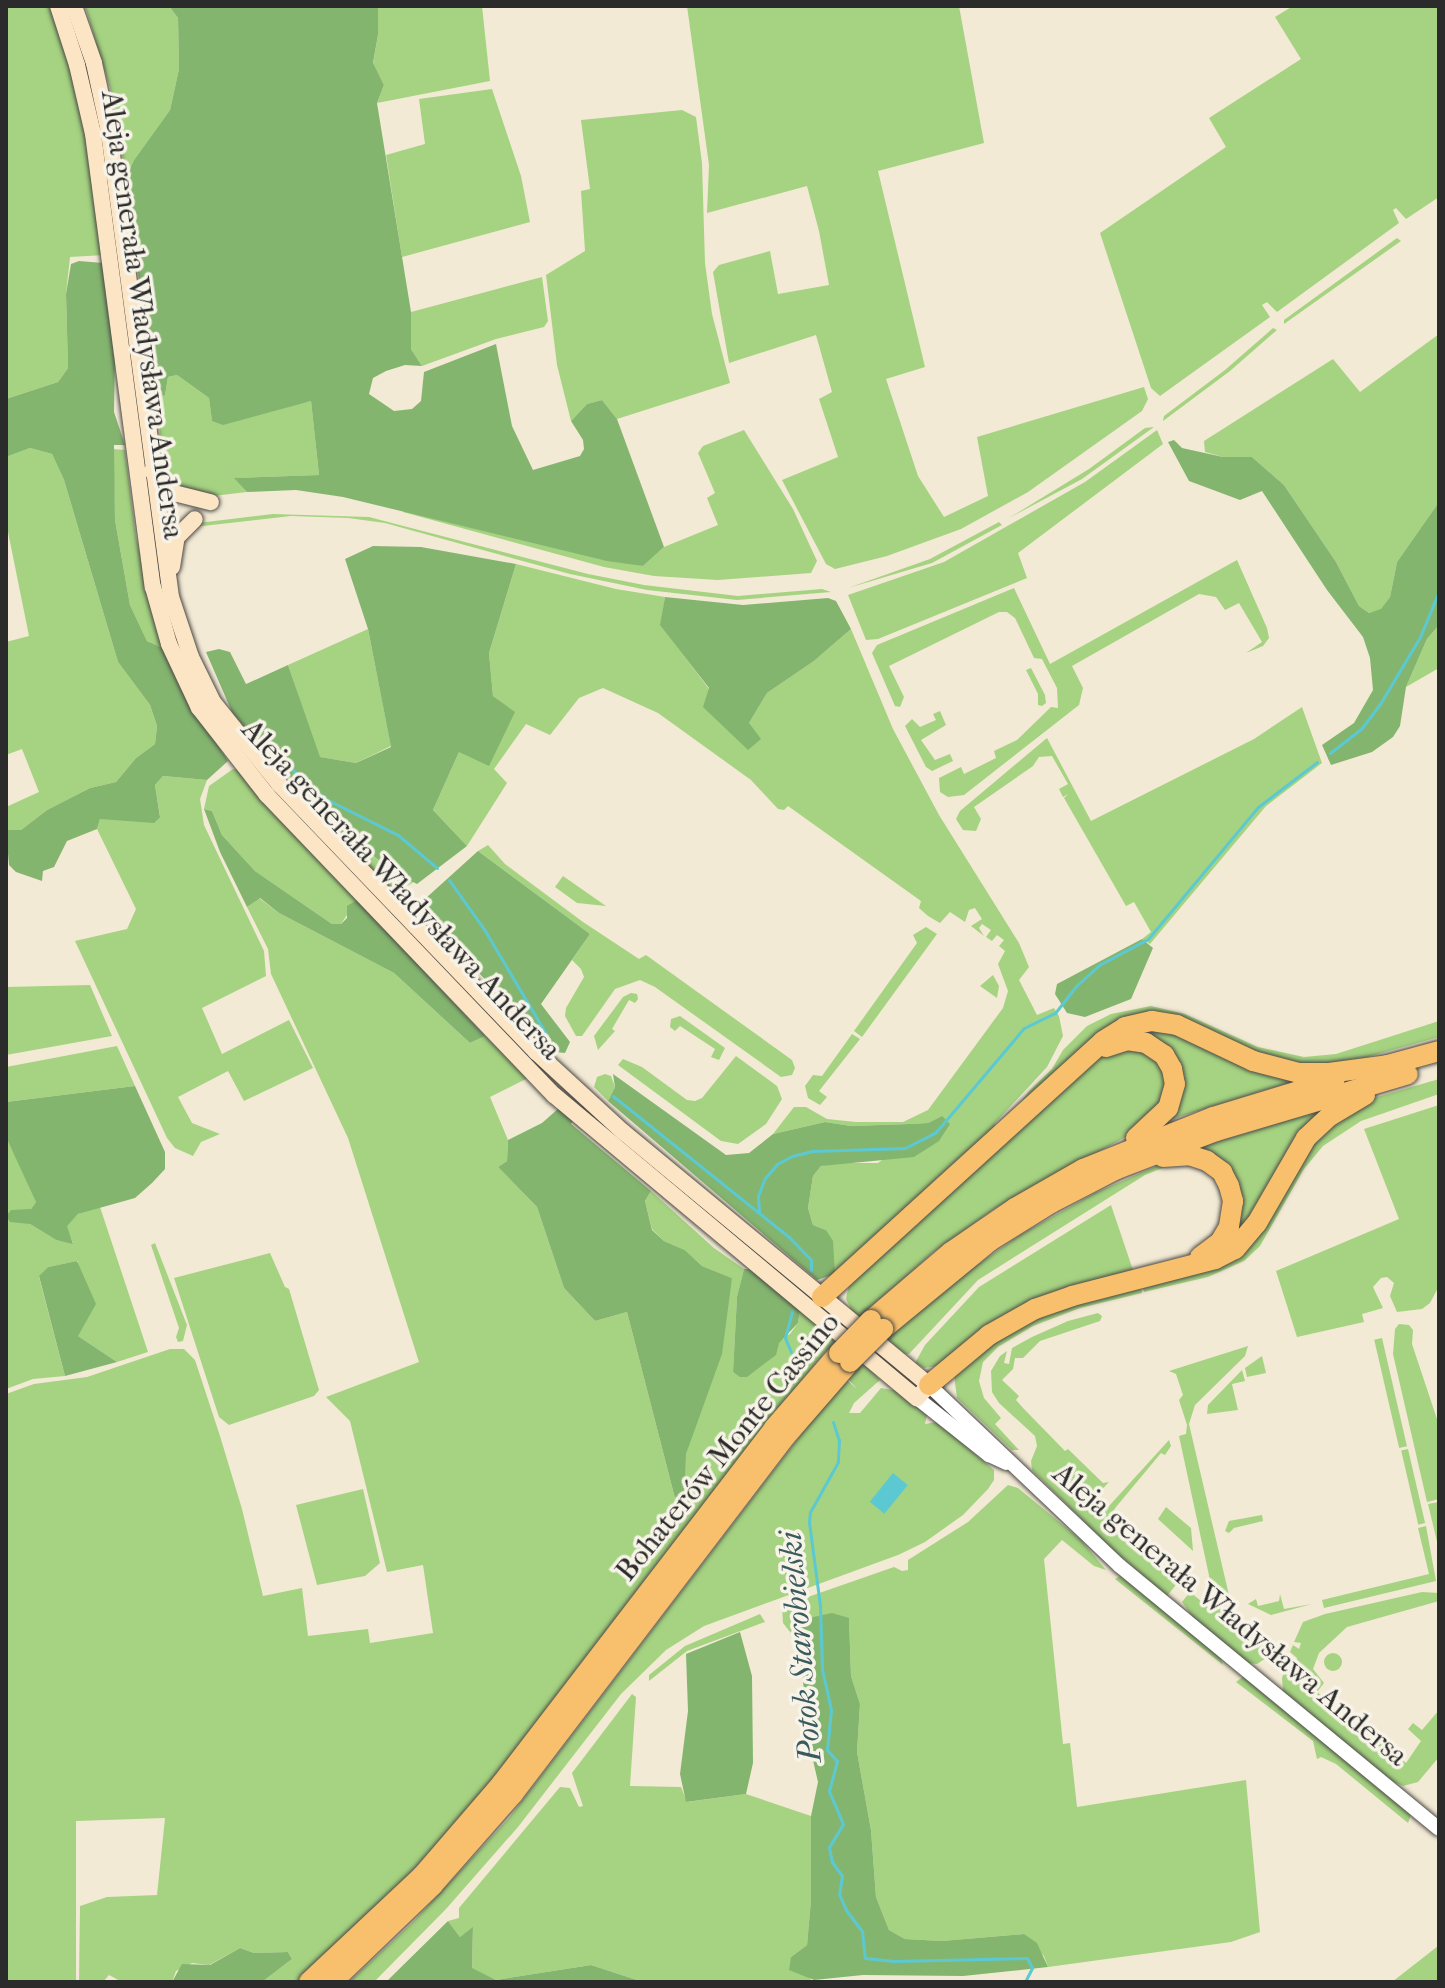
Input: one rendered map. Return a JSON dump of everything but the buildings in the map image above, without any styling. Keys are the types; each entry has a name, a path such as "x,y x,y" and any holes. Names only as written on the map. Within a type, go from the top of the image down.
{"highway":[{"path":"817,1304 1075,1066 1115,1033 1152,1021 1177,1025 1253,1061 1282,1070 1329,1073 1394,1070"},
{"path":"1075,1066 1101,1049 1127,1040 1153,1046 1169,1062 1175,1084 1168,1108 1117,1161"},
{"name":"Bohaterów Monte Cassino","path":"309,1982 422,1876 502,1783 774,1428 877,1324 990,1241 1117,1161 1216,1131 1394,1070 1439,1051"},
{"name":"Bohaterów Monte Cassino","path":"1394,1070 1439,1065"},
{"path":"923,1391 973,1346 1019,1317 1072,1296 1215,1259 1235,1249 1257,1223 1306,1138 1394,1070"},
{"path":"1117,1161 1189,1155 1214,1165 1229,1186 1233,1210 1220,1242 1203,1256 1159,1274"},
{"name":"Bohaterów Monte Cassino","path":"332,1982 433,1885 513,1794 844,1357"}],"main road":[{"name":"Aleja generała Władysława Andersa","path":"58,6 77,65 93,134 171,597 191,657 213,702 279,784 563,1078 817,1304"},
{"name":"Aleja generała Władysława Andersa","path":"74,6 94,63 109,132 153,587 169,644 199,708 267,795 537,1078 603,1138 817,1304 923,1391"},
{"path":"152,471 180,496 211,502"},
{"path":"171,597 174,545 181,531 195,519"}],"street":[{"name":"Aleja generała Władysława Andersa","path":"923,1391 980,1430 1013,1467 1120,1566 1439,1829"}],"green space":[{"path":"6,6 51,6 83,115 104,255 70,257 66,294 68,368 58,382 6,399"},
{"path":"85,6 169,6 178,18 179,69 170,110 134,160 126,177 114,101"},
{"path":"169,6 378,6 378,35 373,63 384,85 377,103 411,312 411,349 422,366 405,365 386,371 373,378 369,394 394,411 412,409 421,401 424,372 496,344 512,426 533,470 580,456 584,449 583,440 571,421 587,404 602,400 617,419 664,547 643,566 607,561 343,497 296,490 247,492 234,478 319,475 311,401 223,425 212,421 209,398 177,375 168,377 165,395 159,399 151,375 126,177 134,160 170,110 179,69 178,18"},
{"path":"378,6 482,6 490,81 377,103 384,85 373,64 378,35"},
{"path":"687,6 959,6 984,143 878,171 925,367 886,379 918,476 944,517 988,496 977,437 1144,387 1148,399 1142,411 1028,492 961,529 887,556 835,569 826,564 782,480 838,457 819,399 832,392 816,335 729,363 713,272 719,265 770,251 778,294 829,285 819,231 807,186 707,213 709,165"},
{"path":"1293,6 1439,6 1439,197 1406,219 1396,208 1393,210 1399,223 1277,312 1267,302 1262,305 1270,317 1160,396 1151,388 1100,233 1226,147 1209,118 1301,59 1275,17"},
{"path":"492,89 521,176 530,222 402,257 386,155 425,144 419,99"},
{"path":"682,110 696,117 702,163 705,263 712,314 730,383 617,419 602,400 587,404 571,421 557,365 546,275 585,251 581,191 590,189 581,120"},
{"path":"1397,238 1401,241 1284,324 1284,320"},
{"path":"79,261 103,263 115,353 114,412 125,445 114,445 115,520 130,605 147,641 163,648 178,682 228,761 207,780 163,776 155,785 160,817 154,823 100,819 97,829 67,841 54,867 43,871 42,881 16,872 9,865 6,830 21,830 47,810 90,788 116,782 136,758 155,744 157,726 150,705 118,662 64,480 52,454 30,448 6,457 6,399 58,382 68,368 66,294 71,264"},
{"path":"542,277 548,321 544,327 496,339 422,366 411,349 411,312"},
{"path":"1273,328 1277,330 1230,371 1163,421 1164,416 1225,370"},
{"path":"1439,334 1439,502 1397,562 1390,597 1381,610 1369,613 1359,606 1336,562 1284,485 1252,457 1223,457 1205,452 1204,441 1333,359 1360,392"},
{"path":"177,375 209,398 212,420 311,401 319,475 235,478 247,492 204,497 182,488 167,474 160,442 159,399 165,395 168,377"},
{"path":"1154,427 1082,479 1009,518 1089,469 1145,428"},
{"path":"744,430 793,509 817,561 811,573 718,580 654,576 604,567 403,512 406,509 643,566 664,547 718,525 707,498 715,493 698,453 703,446"},
{"path":"1157,430 1163,444 1018,553 1027,578 878,639 866,640 848,595 944,562 1085,482"},
{"path":"1174,440 1182,448 1223,457 1252,457 1284,485 1336,562 1359,606 1369,613 1381,609 1390,597 1397,562 1439,502 1439,625 1427,639 1406,687 1400,726 1393,737 1372,752 1331,765 1322,745 1354,723 1373,690 1370,658 1363,637 1327,590 1262,491 1240,500 1189,481 1168,442"},
{"path":"30,448 52,454 64,480 118,662 150,705 157,726 155,744 136,758 116,782 90,788 47,810 21,830 8,832 6,807 39,792 22,749 6,755 6,642 29,636 6,522 6,457"},
{"path":"113,449 125,450 136,537 163,648 147,641 130,605 115,520"},
{"path":"273,514 369,517 588,574 644,585 738,596 822,589 831,592 737,600 647,590 570,574 385,523 348,518 291,516 194,527 198,523"},
{"path":"999,522 1002,525 932,563 848,588 930,559"},
{"path":"373,546 421,547 516,564 489,653 493,696 515,712 489,766 459,752 433,810 467,846 417,884 390,870 355,840 348,843 285,776 232,712 206,652 219,649 230,652 246,684 288,665 320,757 356,763 391,747 368,629 345,559"},
{"path":"1237,560 1267,628 1269,638 1263,646 1246,653 1262,642 1239,603 1225,610 1216,597 1199,594 1072,666 1083,688 1079,705 964,795 948,797 940,792 939,778 961,767 964,774 996,758 994,751 1017,740 1051,707 1058,708 1057,688 1042,659 1034,658 1015,618 1007,612 999,612 889,666 904,697 900,707 895,706 872,653 877,645 1014,588 1050,664"},
{"path":"516,564 616,589 665,597 661,625 709,689 749,723 767,693 814,661 851,629 893,729 939,815 1019,943 1029,967 1019,980 1037,1015 1054,1008 1059,1016 1063,1036 1047,1067 995,1123 993,1133 835,1274 826,1230 813,1225 808,1208 813,1176 821,1166 835,1163 878,1163 942,1116 928,1123 909,1124 851,1126 825,1122 773,1134 794,1107 806,1107 827,1119 856,1122 903,1122 928,1110 1003,1008 1008,991 998,964 1005,951 999,946 1004,940 997,935 992,941 986,937 991,930 982,924 979,928 984,936 971,926 982,919 975,908 969,910 965,922 950,912 940,923 928,916 919,908 921,901 788,806 784,810 778,809 751,780 658,713 603,688 579,698 550,735 526,724 494,769 507,783 467,846 433,810 459,752 514,712 493,696 489,653"},
{"path":"665,597 743,605 828,598 836,601 851,629 814,661 767,693 749,723 761,739 748,750 703,707 709,688 660,625"},
{"path":"1439,625 1439,668 1406,687 1427,639"},
{"path":"368,629 391,746 356,763 319,757 288,665"},
{"path":"1031,668 1045,695 1046,703 1042,706 1038,705 1038,694 1026,670"},
{"path":"1302,707 1322,763 1266,806 1150,944 1142,939 1151,932 1134,902 1126,906 1064,798 1068,794 1063,797 1059,789 1068,784 1052,756 1039,757 1033,766 974,807 981,819 976,831 963,830 956,819 960,811 1047,738 1091,821 1254,739"},
{"path":"940,711 946,725 921,740 935,760 950,754 953,761 932,771 926,767 905,726 912,719 920,727 936,720 933,714"},
{"path":"233,769 238,770 357,900 341,924 332,924 255,871 222,835 212,811 204,809 209,786"},
{"path":"163,776 207,780 200,799 204,825 264,951 266,976 202,1008 222,1054 289,1020 313,1068 244,1101 228,1071 178,1097 192,1123 220,1134 201,1142 193,1156 175,1148 167,1138 75,941 127,929 136,909 97,829 100,819 160,816 155,785"},
{"path":"204,809 212,811 222,835 255,871 332,924 341,924 347,918 347,906 357,900 485,1036 470,1043 394,973 279,913 260,898 247,907 220,852"},
{"path":"354,840 390,870 414,882 399,890 388,886 348,843"},
{"path":"488,845 505,864 583,922 639,959 646,955 792,1060 795,1068 792,1075 781,1077 655,987 640,980 615,989 582,1036 576,1036 565,1016 566,1008 584,977 572,960 590,934 478,851"},
{"path":"478,851 590,934 541,1004 570,1042 565,1053 555,1052 425,917 426,898"},
{"path":"563,876 606,906 577,903 555,887"},
{"path":"259,898 279,913 394,973 470,1043 485,1036 528,1078 490,1097 508,1140 507,1161 498,1167 537,1207 564,1288 595,1321 627,1312 677,1506 685,1497 686,1454 732,1278 702,1266 685,1250 664,1241 652,1229 645,1201 651,1191 714,1248 744,1269 737,1298 733,1373 790,1334 798,1323 800,1311 835,1340 752,1441 521,1745 450,1830 374,1912 297,1982 262,1982 292,1959 288,1952 254,1953 240,1948 209,1965 192,1963 176,1971 172,1982 122,1982 109,1975 103,1982 79,1982 80,1906 107,1897 157,1895 165,1818 76,1821 76,1982 6,1982 6,1394 34,1384 87,1377 170,1349 184,1349 195,1360 220,1436 263,1596 302,1588 308,1636 368,1629 370,1643 433,1633 423,1565 387,1572 350,1421 326,1397 419,1362 348,1138 271,974 268,949 247,907"},
{"path":"926,927 937,934 862,1037 854,1031 917,943 913,935"},
{"path":"1142,939 1153,948 1131,999 1085,1017 1067,1013 1055,994 1057,984"},
{"path":"993,975 999,986 997,998 980,986"},
{"path":"90,985 112,1036 6,1055 6,987"},
{"path":"637,994 638,999 635,1003 629,1000 612,1029 615,1031 598,1050 594,1036 623,997"},
{"path":"1151,1006 1185,1014 1258,1047 1304,1057 1336,1054 1439,1021 1439,1037 1335,1066 1299,1067 1156,1016 1016,1109 1052,1069 1063,1050 1087,1026 1111,1014"},
{"path":"680,1016 725,1048 719,1060 711,1057 715,1049 680,1026 675,1031 670,1027 671,1019"},
{"path":"1157,1027 1298,1080 1172,1119 1182,1095 1141,1035"},
{"path":"852,1034 860,1039 819,1091 827,1097 820,1105 808,1098 805,1086 813,1075 822,1076"},
{"path":"117,1046 135,1086 6,1102 6,1067"},
{"path":"1130,1046 1157,1057 1169,1091 1140,1129 994,1209 932,1253 859,1319 853,1313 846,1299 849,1284 1078,1074 1104,1054"},
{"path":"736,1056 777,1086 782,1099 766,1124 738,1144 721,1141 618,1065 623,1059 642,1067 687,1100 695,1101 702,1098"},
{"path":"605,1074 611,1076 615,1087 608,1101 594,1087 597,1077"},
{"path":"613,1074 726,1155 749,1153 773,1134 825,1122 851,1126 909,1124 928,1123 942,1116 950,1124 939,1141 914,1157 821,1166 813,1176 808,1208 813,1225 826,1230 833,1241 835,1274 817,1280 608,1101 615,1087"},
{"path":"1439,1079 1439,1094 1361,1121 1323,1146 1304,1169 1260,1246 1244,1261 1208,1277 1144,1292 1142,1285 1217,1265 1315,1136 1374,1098"},
{"path":"135,1086 165,1152 165,1169 135,1198 78,1214 67,1226 73,1244 56,1240 30,1224 10,1222 6,1216 11,1210 31,1209 36,1202 6,1137 6,1102"},
{"path":"1439,1105 1439,1286 1430,1303 1422,1309 1397,1312 1390,1296 1394,1283 1387,1277 1381,1278 1373,1287 1383,1308 1362,1314 1364,1322 1297,1337 1276,1271 1399,1219 1364,1129"},
{"path":"1332,1106 1273,1181 1234,1241 1239,1215 1197,1148"},
{"path":"559,1108 573,1121 571,1124 651,1191 645,1201 652,1230 664,1241 685,1250 702,1266 732,1278 722,1354 686,1454 685,1497 677,1506 627,1312 595,1321 564,1288 537,1207 498,1167 507,1161 508,1140 542,1123"},
{"path":"6,1137 34,1194 36,1202 31,1209 30,1224 56,1240 73,1243 66,1226 78,1214 100,1207 148,1352 117,1362 78,1336 78,1261 48,1267 39,1277 65,1376 33,1379 6,1389"},
{"path":"1166,1162 1173,1164 1145,1175 978,1280 909,1354 887,1339 943,1289 1020,1235 1095,1193"},
{"path":"1111,1205 1134,1273 937,1366 924,1368 915,1363 925,1345 979,1287"},
{"path":"155,1243 187,1325 183,1341 178,1342 176,1337 179,1328 151,1245"},
{"path":"270,1253 285,1287 289,1289 319,1390 314,1396 229,1425 219,1417 174,1278"},
{"path":"77,1261 96,1304 78,1336 117,1362 65,1376 39,1276 48,1267"},
{"path":"744,1269 749,1269 800,1311 798,1323 779,1343 776,1355 747,1377 740,1377 733,1372 737,1297"},
{"path":"1141,1286 1142,1293 1080,1308 1033,1326 998,1347 983,1362 979,1381 984,1398 1001,1418 995,1424 1019,1450 1012,1450 957,1398 954,1375 977,1351 1053,1309"},
{"path":"1098,1313 1102,1316 1100,1321 1040,1341 1023,1358 1015,1358 1013,1369 1002,1380 1019,1396 1016,1400 1065,1451 1068,1449 1103,1483 1109,1482 1093,1499 1100,1508 1109,1506 1169,1440 1171,1446 1165,1455 1161,1453 1116,1507 1108,1519 1111,1521 1103,1527 1113,1527 1116,1531 1119,1528 1177,1578 1183,1576 1167,1596 1111,1548 1032,1470 1031,1461 1037,1446 1035,1436 999,1403 992,1392 991,1371 1000,1356 1007,1351 1004,1363 1009,1364 1012,1348 1068,1321"},
{"path":"1399,1324 1409,1325 1413,1330 1412,1344 1439,1425 1439,1499 1427,1502 1393,1354 1395,1329"},
{"path":"1382,1338 1407,1446 1399,1448 1374,1340"},
{"path":"1248,1346 1245,1356 1195,1405 1189,1424 1232,1608 1245,1626 1270,1642 1269,1656 1257,1664 1248,1663 1194,1619 1182,1602 1190,1592 1213,1611 1216,1608 1179,1436 1186,1434 1187,1425 1179,1400 1183,1395 1176,1374 1169,1371"},
{"path":"1262,1356 1266,1373 1247,1377 1245,1368"},
{"path":"863,1363 880,1380 854,1403 849,1413 860,1413 881,1388 898,1391 927,1415 925,1424 937,1422 994,1470 994,1480 988,1489 963,1515 925,1542 898,1555 704,1626 666,1650 621,1694 518,1827 446,1909 374,1982 349,1982 413,1922 509,1818 812,1420 847,1380 857,1389 848,1379"},
{"path":"1242,1370 1245,1381 1232,1384 1238,1410 1207,1414 1208,1405"},
{"path":"1408,1449 1425,1523 1418,1525 1401,1451"},
{"path":"1008,1485 1018,1488 1081,1540 1106,1570 1094,1566 1062,1540 1044,1559 1063,1744 1070,1743 1077,1807 1246,1780 1260,1932 1231,1942 1048,1967 1044,1956 1024,1934 942,1941 905,1939 889,1930 876,1897 871,1830 857,1752 860,1704 851,1676 849,1618 809,1618 794,1637 783,1623 782,1606 894,1567 908,1570 908,1560 968,1522"},
{"path":"363,1489 380,1563 365,1576 317,1585 296,1505"},
{"path":"1439,1502 1439,1550 1428,1504"},
{"path":"1166,1507 1191,1528 1193,1551 1158,1519"},
{"path":"1262,1515 1263,1521 1234,1528 1229,1533 1225,1531 1229,1521"},
{"path":"1426,1526 1436,1581 1324,1608 1322,1600 1429,1574 1418,1528"},
{"path":"1120,1576 1220,1655 1223,1665 1115,1579"},
{"path":"1422,1592 1439,1593 1439,1601 1347,1627 1319,1653 1313,1669 1324,1683 1317,1692 1406,1763 1421,1741 1408,1729 1413,1723 1422,1730 1439,1710 1439,1757 1418,1782 1403,1786 1392,1781 1283,1691 1282,1678 1287,1664 1295,1666 1297,1658 1290,1652 1293,1645 1299,1649 1301,1643 1294,1642 1303,1622"},
{"path":"1280,1594 1284,1609 1312,1604 1271,1615 1248,1604 1256,1599 1258,1606 1279,1601"},
{"path":"832,1613 849,1618 851,1676 860,1704 857,1752 871,1830 876,1897 889,1930 905,1939 942,1941 1024,1934 1037,1943 1048,1967 963,1976 863,1975 814,1980 789,1970 791,1957 807,1945 811,1900 811,1816 818,1782 806,1730 803,1679 795,1656 794,1637 809,1618"},
{"path":"760,1614 765,1622 687,1651 649,1681 649,1675 685,1646"},
{"path":"740,1632 752,1676 753,1763 746,1794 686,1802 680,1774 688,1711 686,1654"},
{"path":"1333,1653 1342,1662 1333,1671 1324,1662"},
{"path":"1244,1676 1411,1815 1408,1823 1336,1764 1321,1757 1317,1759 1313,1741 1236,1682"},
{"path":"632,1694 636,1697 630,1786 681,1787 687,1802 746,1794 811,1816 811,1900 807,1945 791,1957 813,1982 643,1982 591,1965 496,1980 472,1969 473,1928 460,1937 448,1921 459,1918 459,1908 560,1787 570,1788 579,1807 583,1806 572,1773"},
{"path":"448,1921 460,1937 473,1927 472,1968 496,1980 591,1965 643,1982 386,1982"},
{"path":"1438,1946 1439,1982 1392,1982"},
{"path":"240,1948 254,1953 288,1952 292,1959 262,1982 172,1982 182,1964 210,1965"}],"water":[{"path":"893,1473 908,1485 884,1514 870,1502"}],"waterway":[{"path":"1330,753 1361,729 1380,704 1420,637 1439,591"},
{"path":"264,744 324,798 398,835 437,868"},
{"path":"759,1211 758,1196 765,1178 777,1164 792,1156 812,1151 905,1148 936,1132 1024,1028 1055,1013 1076,986 1099,965 1148,939 1258,807 1317,762"},
{"path":"449,880 484,929 545,1032"},
{"path":"613,1096 789,1237 811,1260 811,1270"},
{"path":"791,1352 785,1338 792,1311"},
{"name":"Potok Starobielski","path":"833,1422 839,1440 838,1462 810,1512 809,1522 820,1605 822,1669 831,1710 827,1750 837,1761 829,1791 843,1824 829,1847 832,1862 842,1876 839,1894 846,1910 862,1931 865,1958 894,1961 1027,1958 1032,1968 1025,1982"}]}
